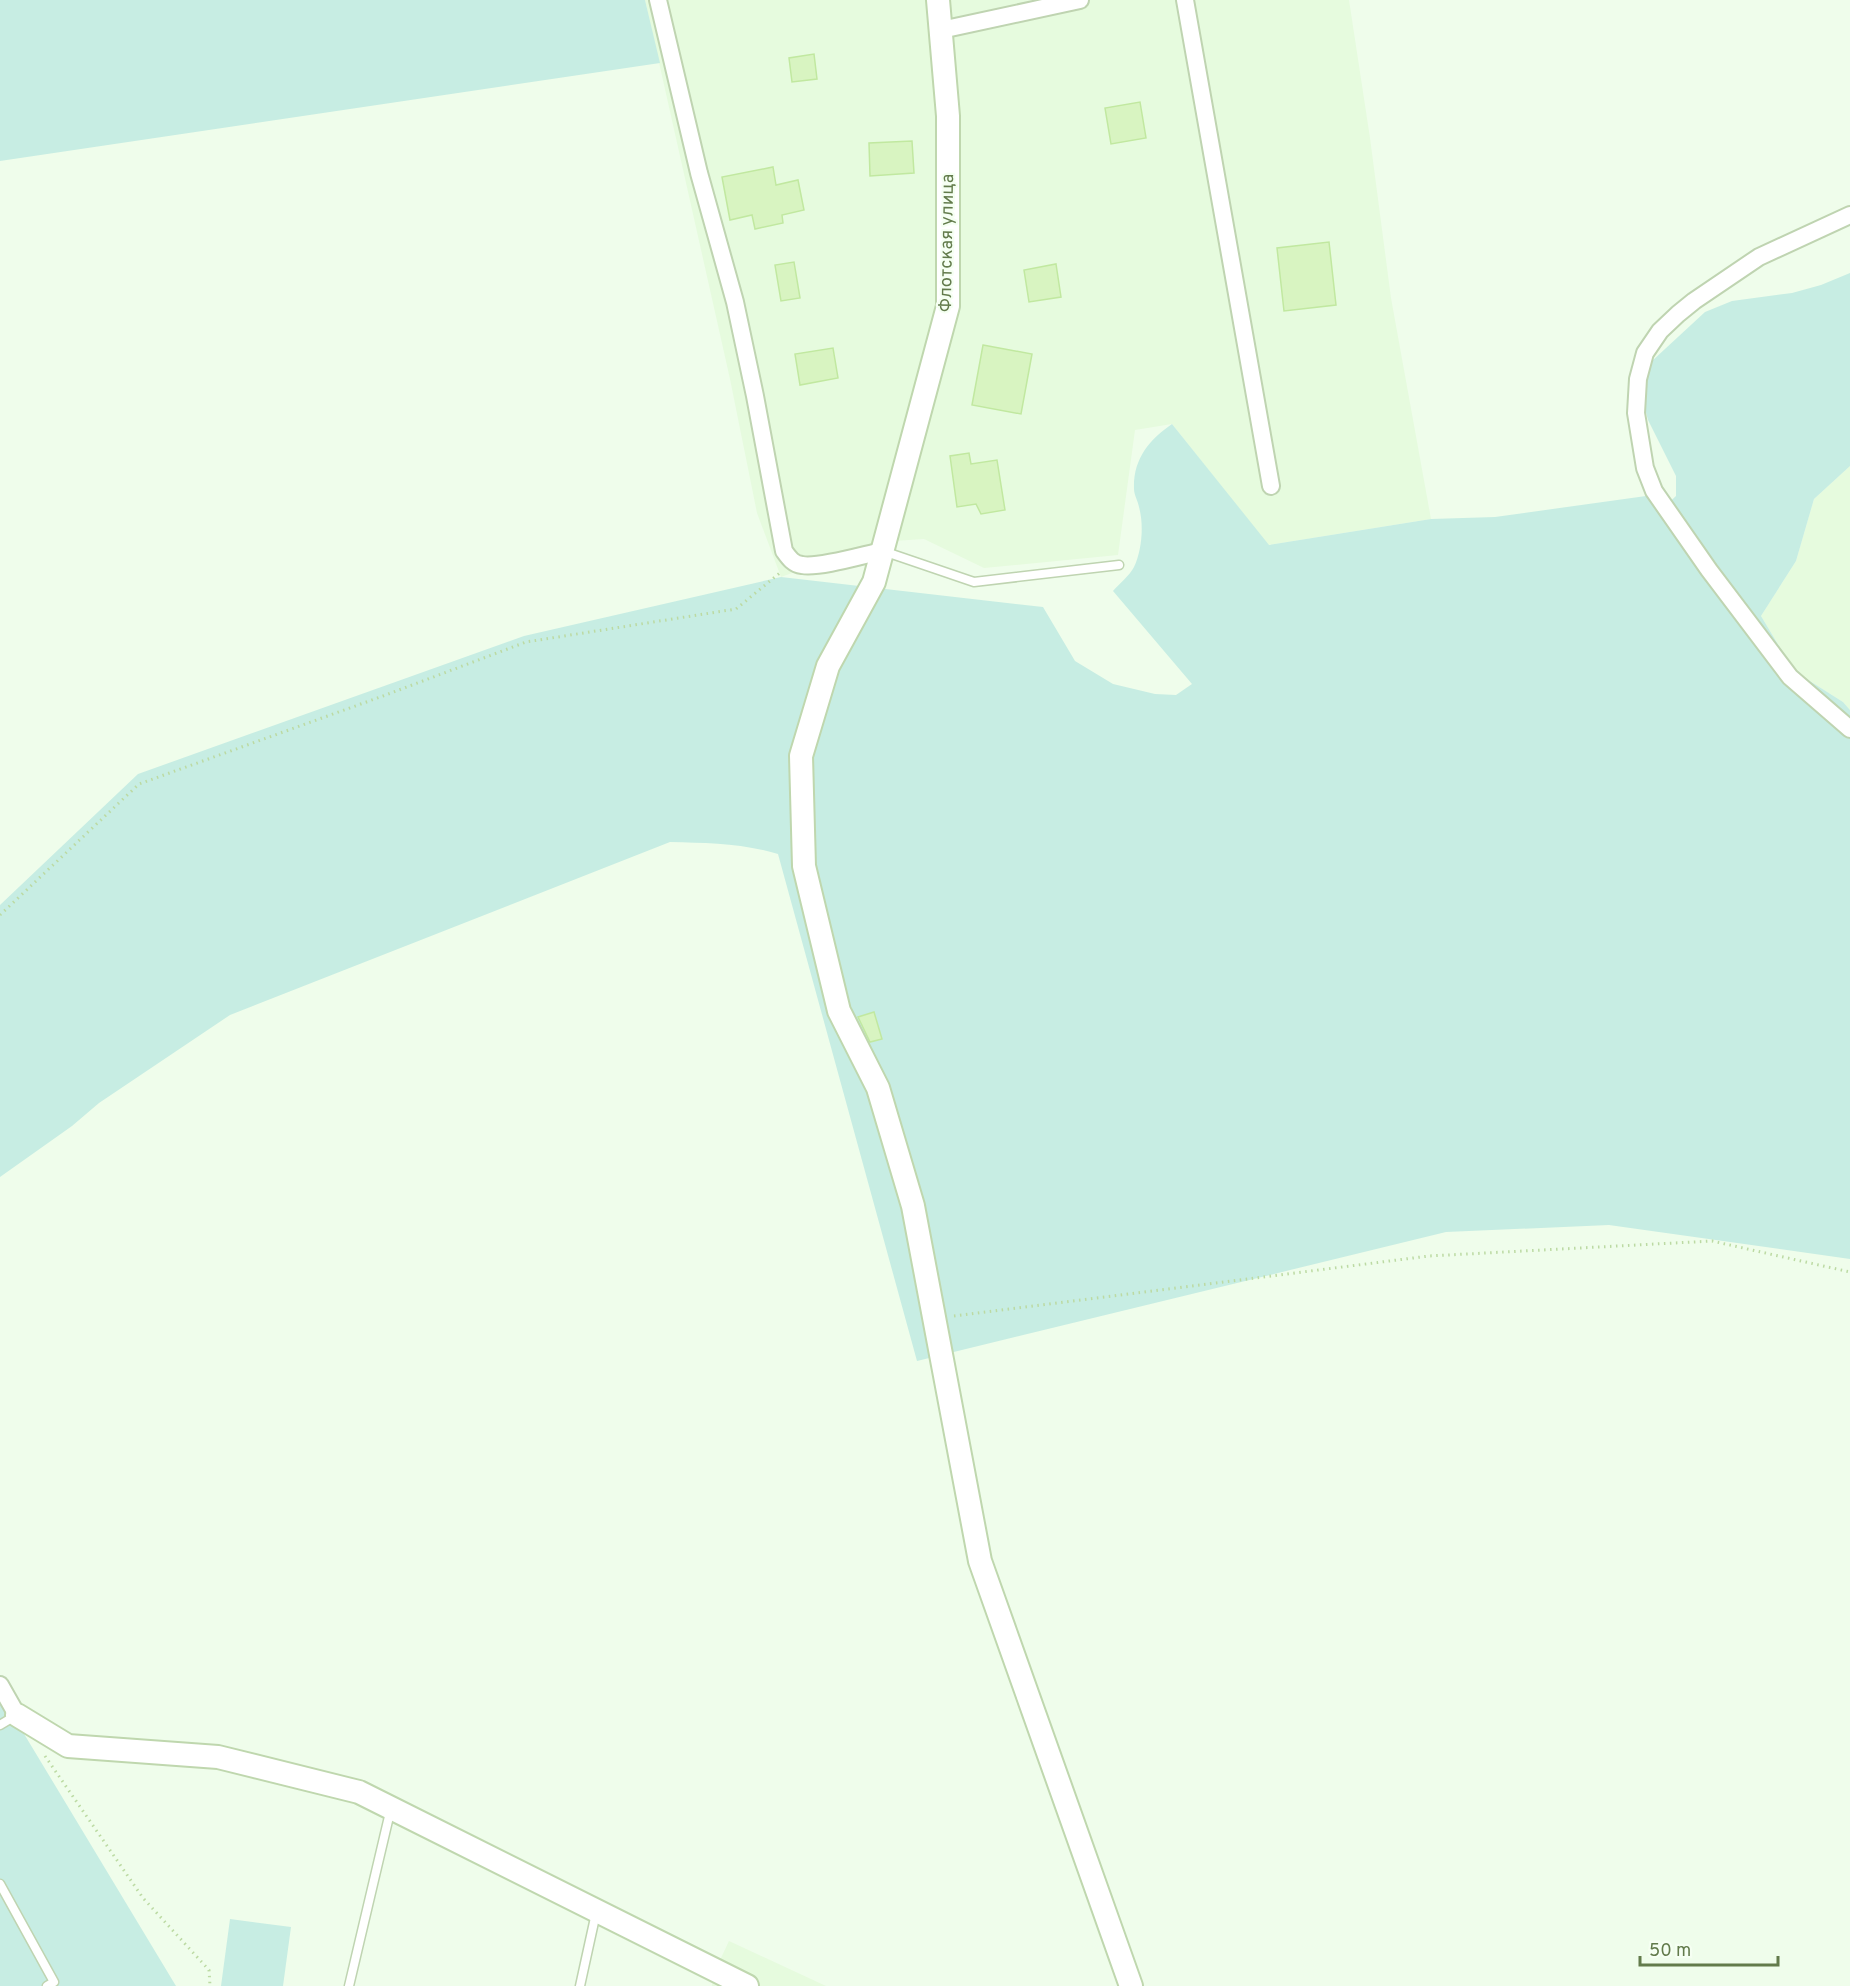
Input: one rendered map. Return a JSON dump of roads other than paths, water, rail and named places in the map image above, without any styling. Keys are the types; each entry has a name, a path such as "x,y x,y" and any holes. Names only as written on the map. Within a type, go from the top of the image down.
{"street":[{"path":"658,0 699,172 737,312 784,551 791,561 802,565 882,551"},
{"name":"Флотская улица","path":"938,0 948,116 948,306 874,582 828,666 801,756 804,866 838,1011 878,1088 914,1206 980,1561 1131,1986"},
{"path":"941,30 1080,0"},
{"path":"1185,0 1271,486"},
{"path":"1850,215 1760,256 1678,314 1660,331 1645,353 1638,379 1636,413 1645,468 1654,491 1709,570 1790,677 1850,729"},
{"path":"0,1685 8,1720 68,1746 218,1757 359,1792 747,1986"}],"lane":[{"path":"882,551 974,582 1119,565"},
{"path":"349,1986 391,1807"},
{"path":"0,1884 54,1982 47,1986"},
{"path":"580,1986 596,1910"}]}
